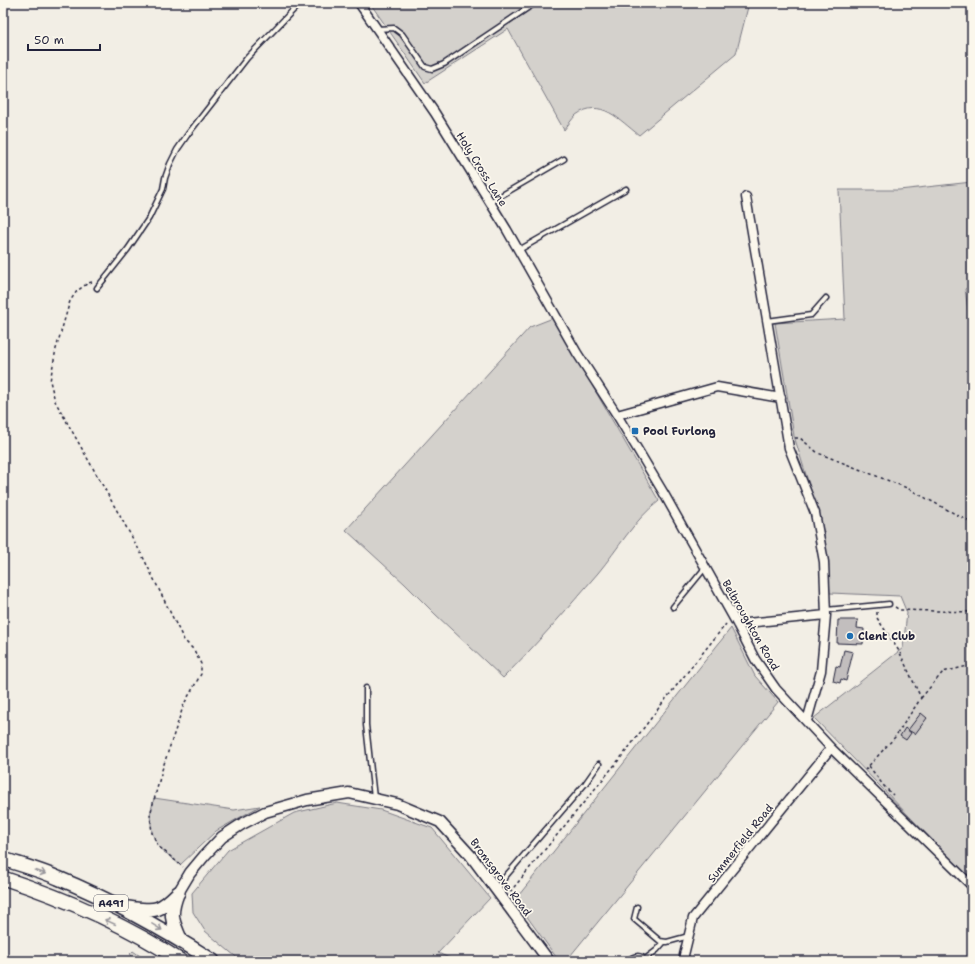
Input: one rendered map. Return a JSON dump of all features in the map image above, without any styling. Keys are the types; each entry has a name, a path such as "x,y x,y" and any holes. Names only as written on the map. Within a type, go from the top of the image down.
{"highway":[{"name":"A491","path":"3,859 57,878 120,907 181,940 213,961"},
{"name":"A491","path":"3,878 65,901 116,924 181,961"},
{"path":"120,907 152,910 160,908 168,903 178,893"},
{"path":"178,893 173,905 172,918 173,924 181,940"}],"street":[{"name":"Holy Cross Lane","path":"359,3 435,113 490,202 577,353"},
{"path":"746,197 787,439 789,448 815,513 824,562 826,612 821,671 807,721"},
{"name":"Belbroughton Road","path":"577,353 617,415 663,492 755,659 776,689 831,748 972,886"},
{"path":"617,415 717,387 781,398"},
{"path":"735,621 826,612"},
{"name":"Summerfield Road","path":"685,961 684,955 693,918 831,748"},
{"name":"Bromsgrove Road","path":"178,893 190,873 205,855 222,838 242,824 265,812 307,800 349,792 397,804 440,822 471,856 549,961"}],"lane":[{"path":"97,288 128,249 149,218 161,194 170,164 177,150 188,134 247,58 300,3"},
{"path":"377,29 394,28 402,34 424,67 432,69 444,64 535,3"},
{"path":"490,202 564,158"},
{"path":"518,251 626,189"},
{"path":"767,321 811,315 820,307 826,298"},
{"path":"673,607 705,568"},
{"path":"826,612 889,604"},
{"path":"366,688 366,725 374,799"},
{"path":"497,890 505,877 585,784 599,764"},
{"path":"637,907 634,919 660,940 667,942 689,935"},
{"path":"628,961 635,956 642,957 646,960 664,942"}],"path":[{"path":"104,279 88,283 77,291 70,301 56,350 50,381 55,401 142,555 174,622 184,640 194,650 201,664 201,674 184,704 162,770 150,815 152,832 158,846 190,873"},
{"path":"787,439 800,438 818,452 907,488 972,523"},
{"path":"889,604 900,610 972,612"},
{"path":"878,605 877,618 899,651 921,698"},
{"path":"504,900 627,750 723,627 735,621"},
{"path":"860,776 895,738 921,698 943,672 972,665"}],"shaded area":[{"path":"370,3 749,3 736,54 639,135 617,117 602,109 594,108 585,110 576,115 564,130 508,29 425,83"},
{"path":"972,182 972,286 965,289 968,310 972,309 972,881 814,718 903,648 907,613 900,596 830,593 824,533 794,436 775,323 845,319 839,190 899,190"},
{"path":"553,318 659,501 642,517 598,573 540,639 503,678 346,530 530,327"},
{"path":"731,628 755,676 778,702 566,961 559,961 515,900"},
{"path":"154,798 234,810 260,806 216,831 180,865 158,846 152,833 150,815"},
{"path":"337,803 381,810 432,828 490,898 438,953 456,961 241,961 205,931 193,912 192,893 228,850 294,813"},
{"path":"133,951 147,961 137,961 130,954"}],"building":[{"name":"Clent Club","path":"838,620 858,620 857,628 864,629 863,644 837,643"},
{"path":"844,650 853,652 846,681 841,679 840,683 833,681 836,666 840,667"},
{"path":"921,713 927,718 915,734 908,730"},
{"path":"905,728 911,733 906,740 900,736"}],"place":[{"name":"Pool Furlong","path":"635,431"},
{"name":"Clent Club","path":"850,636"}]}
